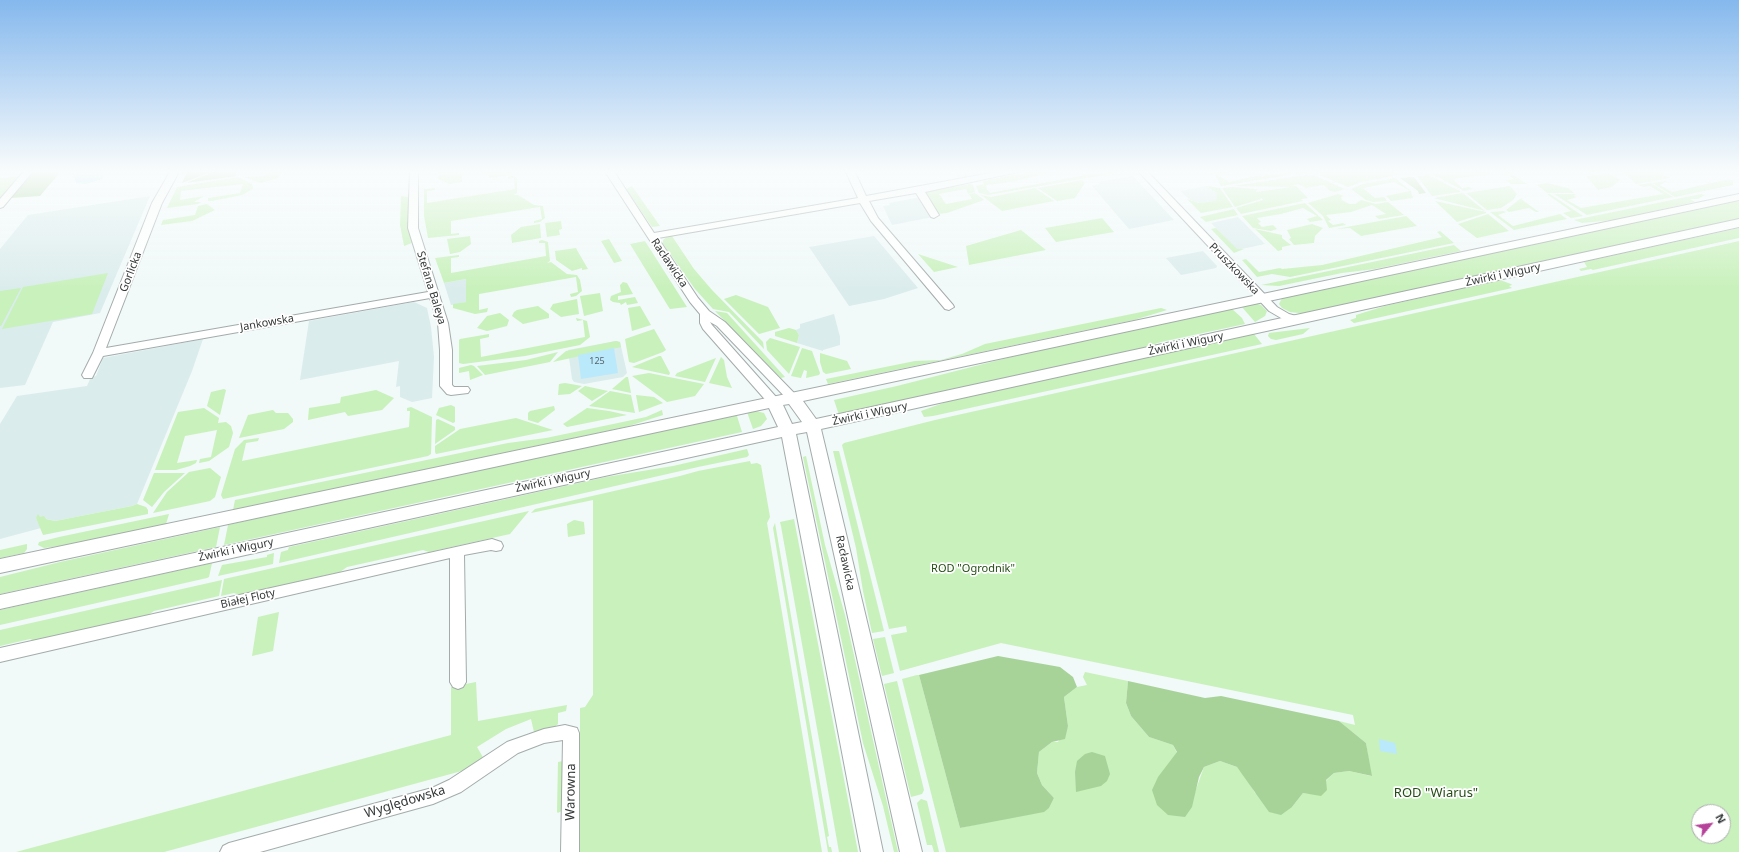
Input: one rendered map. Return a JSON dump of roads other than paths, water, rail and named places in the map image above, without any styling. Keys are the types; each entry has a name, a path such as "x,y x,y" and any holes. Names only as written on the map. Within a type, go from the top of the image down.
{"main road":[{"path":"0,566 1678,210"},
{"name":"Żwirki i Wigury","path":"0,602 1739,223"},
{"name":"Racławicka","path":"792,397 813,426 911,852"},
{"name":"Racławicka","path":"773,401 788,431 872,852"}],"street":[{"name":"Gorlicka","path":"88,375 99,353 155,210"},
{"name":"Stefana Baleya","path":"412,210 414,234 434,294 444,333 446,386 451,391 464,390"},
{"name":"Racławicka","path":"634,210 686,289 706,313 721,324 792,397"},
{"path":"651,236 802,210"},
{"path":"870,210 882,230 949,307"},
{"path":"931,210 934,215"},
{"name":"Pruszkowska","path":"1179,210 1274,309 1285,316 1299,320"},
{"name":"Jankowska","path":"99,353 434,294"},
{"path":"1262,328 1274,309"},
{"name":"Racławicka","path":"706,313 705,322 710,331 773,401"},
{"name":"Białej Floty","path":"0,655 457,551 489,544 494,544 496,546"},
{"path":"457,551 458,682"},
{"name":"Wyględowska","path":"228,852 433,796 459,783 513,746 544,736 572,733"},
{"name":"Warowna","path":"570,852 572,733"}],"park label":[{"name":"ROD \"Ogrodnik\"","path":"973,569"},
{"name":"ROD \"Wiarus\"","path":"1436,793"}]}
